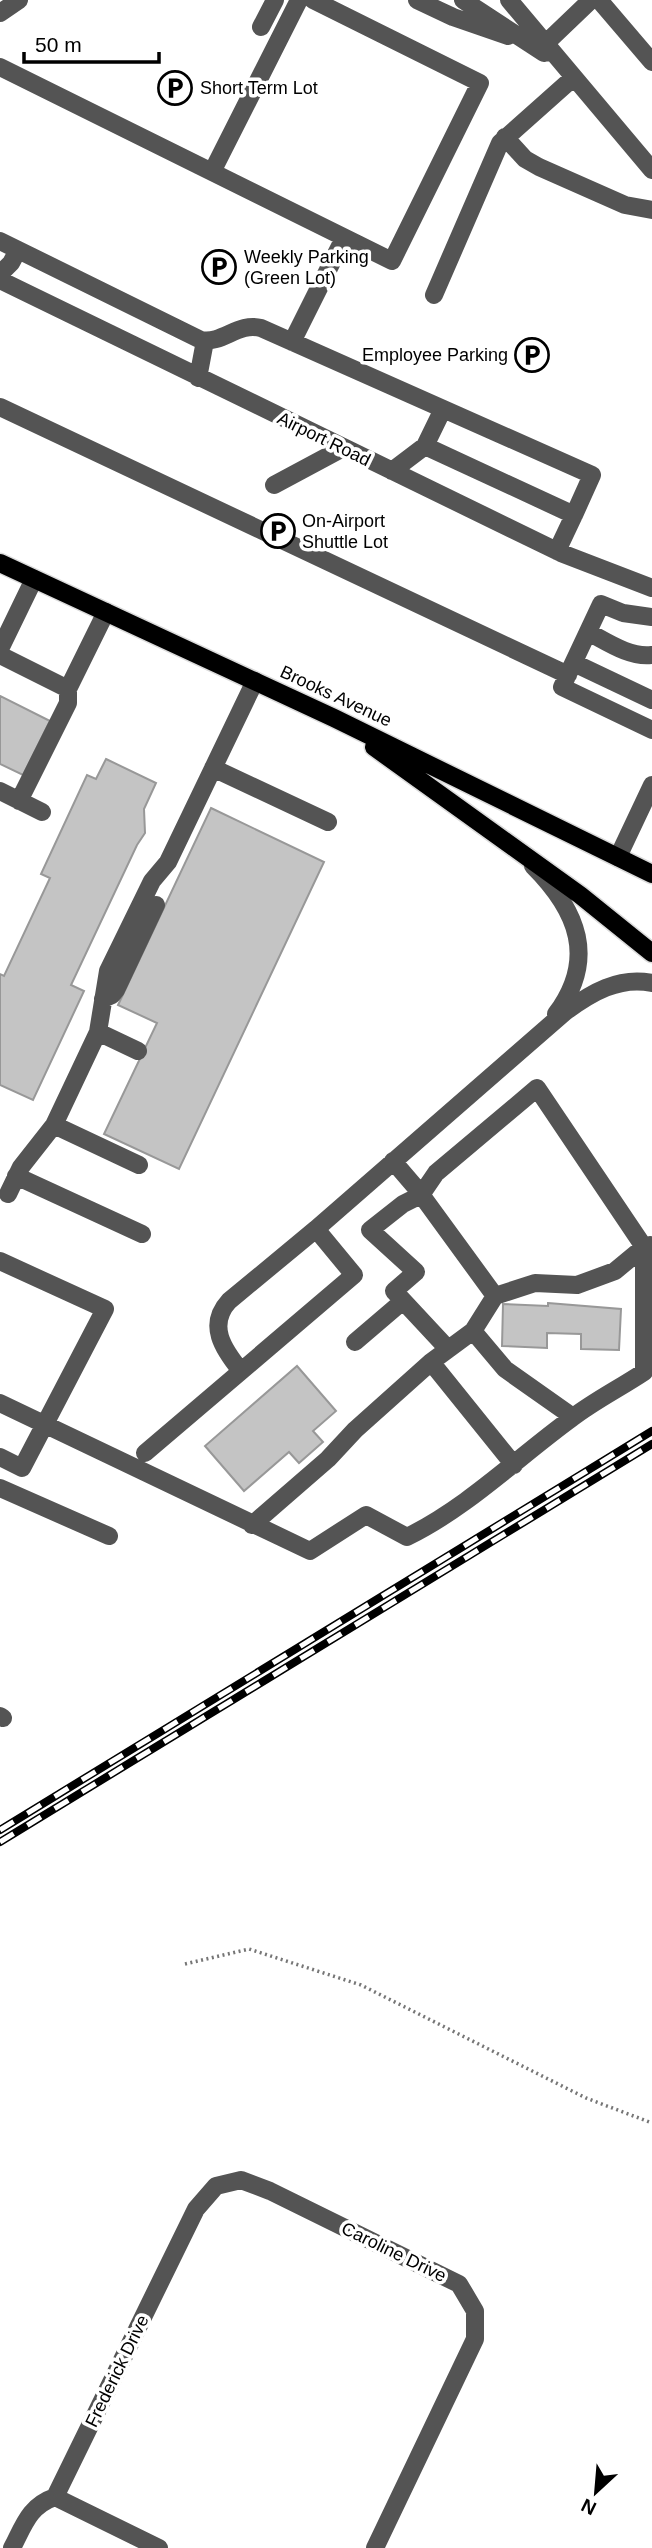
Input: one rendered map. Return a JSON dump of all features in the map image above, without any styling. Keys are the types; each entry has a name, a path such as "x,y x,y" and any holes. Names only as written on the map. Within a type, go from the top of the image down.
{"main road":[{"name":"Brooks Avenue","path":"0,563 334,718 652,874"},
{"path":"334,718 580,895 652,953"}],"street":[{"path":"0,13 19,0"},
{"path":"261,27 275,0"},
{"path":"212,172 299,0"},
{"path":"0,67 391,261 480,83 344,7 313,0"},
{"path":"416,0 453,17 538,43"},
{"path":"463,0 538,43"},
{"path":"509,0 538,43 573,78 652,170"},
{"path":"538,43 591,0"},
{"path":"599,0 652,62"},
{"path":"435,295 492,158 505,137 573,78"},
{"path":"505,137 525,159 539,167 625,205 652,210"},
{"path":"292,342 344,238"},
{"path":"0,241 205,341 215,340 234,330 261,328 593,475 557,551"},
{"path":"0,274 18,250"},
{"name":"Airport Road","path":"0,280 557,551 652,587"},
{"path":"198,378 205,341"},
{"path":"0,407 568,675 652,730"},
{"path":"392,471 425,446 443,409"},
{"path":"425,446 574,515"},
{"path":"274,485 343,448"},
{"path":"0,649 34,579"},
{"path":"568,675 601,604 623,613 652,617"},
{"path":"19,801 68,703 68,689 106,612"},
{"path":"588,632 630,652 642,656 652,655"},
{"path":"0,655 68,689"},
{"path":"568,675 652,700"},
{"path":"8,1194 26,1159 54,1125 98,1032 105,979 111,964 152,881 168,862 255,681"},
{"path":"213,768 328,822"},
{"path":"618,857 652,785"},
{"path":"0,791 42,812"},
{"path":"511,846 555,892 569,913 578,938 580,955 577,976 565,1001 548,1025"},
{"path":"103,999 116,990 156,905"},
{"path":"241,1371 220,1336 219,1313 229,1301 316,1229 548,1025 580,1001 611,986 637,981 652,983"},
{"path":"98,1032 138,1051"},
{"path":"0,1403 310,1551 366,1515 407,1537 429,1527 573,1418 644,1373 648,1246 537,1088 436,1174 421,1195 403,1204 370,1230 416,1272 394,1291 448,1349"},
{"path":"54,1125 139,1165"},
{"path":"393,1161 495,1296"},
{"path":"16,1176 142,1234"},
{"path":"145,1453 354,1275 316,1229"},
{"path":"253,1525 431,1362 473,1331 495,1296 535,1283 577,1285 615,1271 648,1246"},
{"path":"0,1261 105,1309 22,1468 0,1457"},
{"path":"355,1342 403,1301"},
{"path":"473,1331 505,1369 573,1418"},
{"path":"431,1362 514,1465"},
{"path":"0,1488 109,1536"},
{"name":"Caroline Drive","path":"216,2186 241,2180 295,2203 459,2284 475,2311 475,2339 374,2548"},
{"name":"Frederick Drive","path":"12,2548 39,2502 55,2497 196,2209 216,2186"},
{"path":"55,2497 159,2548"}],"path":[{"path":"185,1964 249,1949 361,1985 586,2098 652,2123"}],"building":[{"path":"0,696 50,721 23,775 0,764"},
{"path":"106,759 156,783 144,809 145,833 71,985 84,991 33,1100 0,1085 0,974 4,976 50,878 41,874 87,775 96,779"},
{"path":"211,808 324,862 179,1169 104,1134 157,1023 118,1005"},
{"path":"548,1303 621,1309 619,1350 581,1349 581,1334 547,1333 547,1348 502,1346 503,1304 548,1306"},
{"path":"297,1366 336,1411 313,1431 323,1442 299,1463 289,1452 244,1491 205,1446"}],"railway":[{"path":"0,1830 652,1431"},
{"path":"0,1842 652,1444"}],"place":[{"name":"Short Term Lot","path":"175,88"},
{"name":"Weekly Parking (Green Lot)","path":"219,267"},
{"name":"Employee Parking","path":"532,355"},
{"name":"On-Airport Shuttle Lot","path":"278,531"}]}
